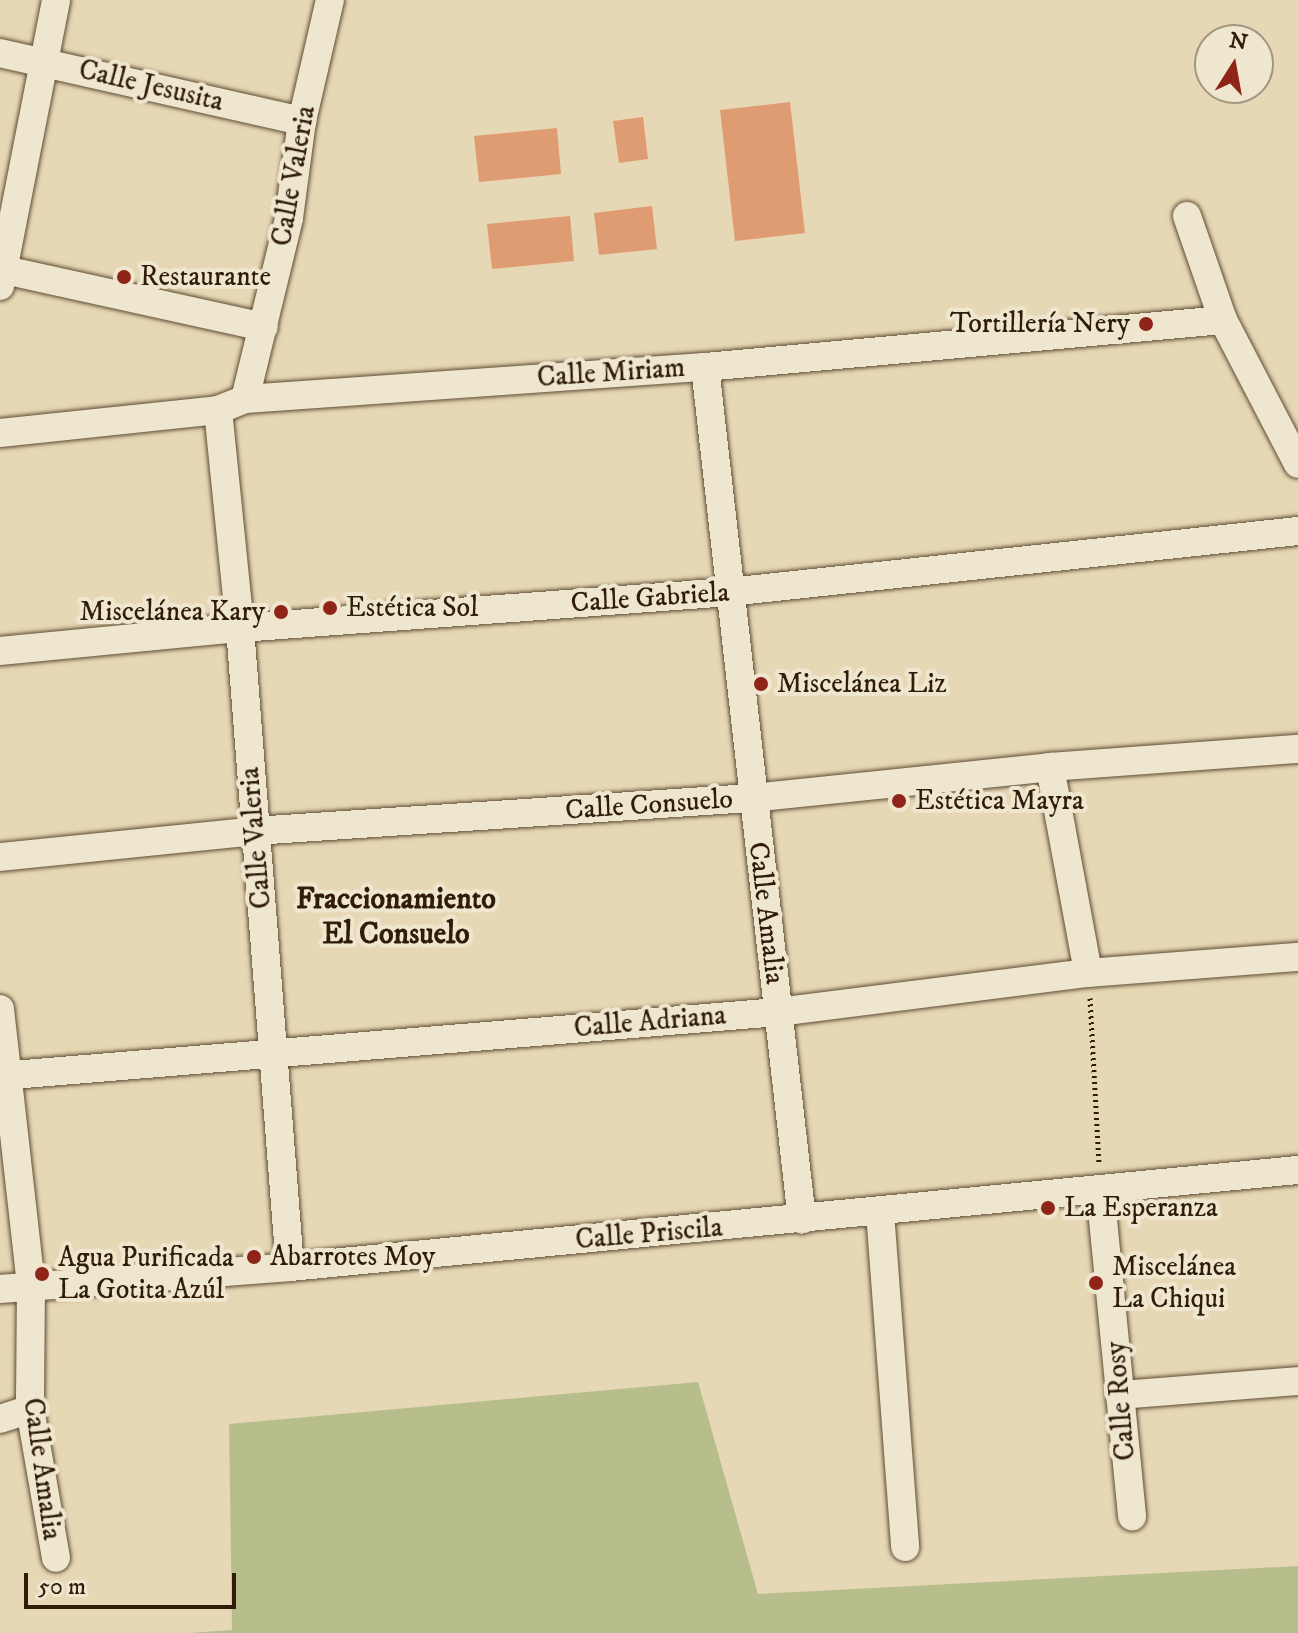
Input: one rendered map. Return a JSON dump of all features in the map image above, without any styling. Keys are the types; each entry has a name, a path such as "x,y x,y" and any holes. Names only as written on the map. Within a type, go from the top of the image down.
{"street":[{"path":"56,0 1,275 264,327"},
{"name":"Calle Valeria","path":"245,399 289,218 302,121 330,0"},
{"name":"Calle Jesusita","path":"0,53 302,121"},
{"path":"1187,216 1223,320 1298,464"},
{"name":"Calle Miriam","path":"0,433 218,410 245,399 705,367 1223,320"},
{"name":"Calle Amalia","path":"705,367 802,1220"},
{"name":"Calle Valeria","path":"218,410 240,628 290,1267"},
{"name":"Calle Gabriela","path":"0,651 240,628 729,592 1298,531"},
{"name":"Calle Consuelo","path":"0,857 254,831 752,798 1050,767 1298,749"},
{"path":"1050,767 1088,973"},
{"name":"Calle Adriana","path":"3,1076 778,1012 1088,973 1298,957"},
{"name":"Calle Amalia","path":"0,1009 3,1076 31,1285 30,1409 56,1558"},
{"name":"Calle Priscila","path":"0,1289 290,1267 1298,1170"},
{"name":"Calle Rosy","path":"1100,1189 1132,1516"},
{"path":"880,1212 905,1547"},
{"path":"1120,1395 1298,1381"},
{"path":"0,1411 30,1409"},
{"path":"0,1419 30,1409"}],"path":[{"path":"1088,973 1100,1189"}],"green space":[{"path":"698,1382 758,1594 1298,1566 1298,1633 188,1633 232,1630 229,1424"}],"building":[{"path":"790,102 805,233 735,241 720,110"},
{"path":"643,117 648,159 619,163 613,121"},
{"path":"557,128 561,174 479,182 474,136"},
{"path":"652,206 657,249 599,255 594,213"},
{"path":"570,216 574,261 492,269 487,224"}],"place":[{"name":"Restaurante","path":"124,277"},
{"name":"Tortillería Nery","path":"1146,324"},
{"name":"Estética Sol","path":"330,608"},
{"name":"Miscelánea Kary","path":"281,612"},
{"name":"Miscelánea Liz","path":"761,684"},
{"name":"Estética Mayra","path":"899,801"},
{"name":"La Esperanza","path":"1048,1208"},
{"name":"Abarrotes Moy","path":"254,1257"},
{"name":"Agua Purificada La Gotita Azúl","path":"42,1274"},
{"name":"Miscelánea La Chiqui","path":"1096,1283"}],"district":[{"name":"Fraccionamiento El Consuelo","path":"396,917"}]}
